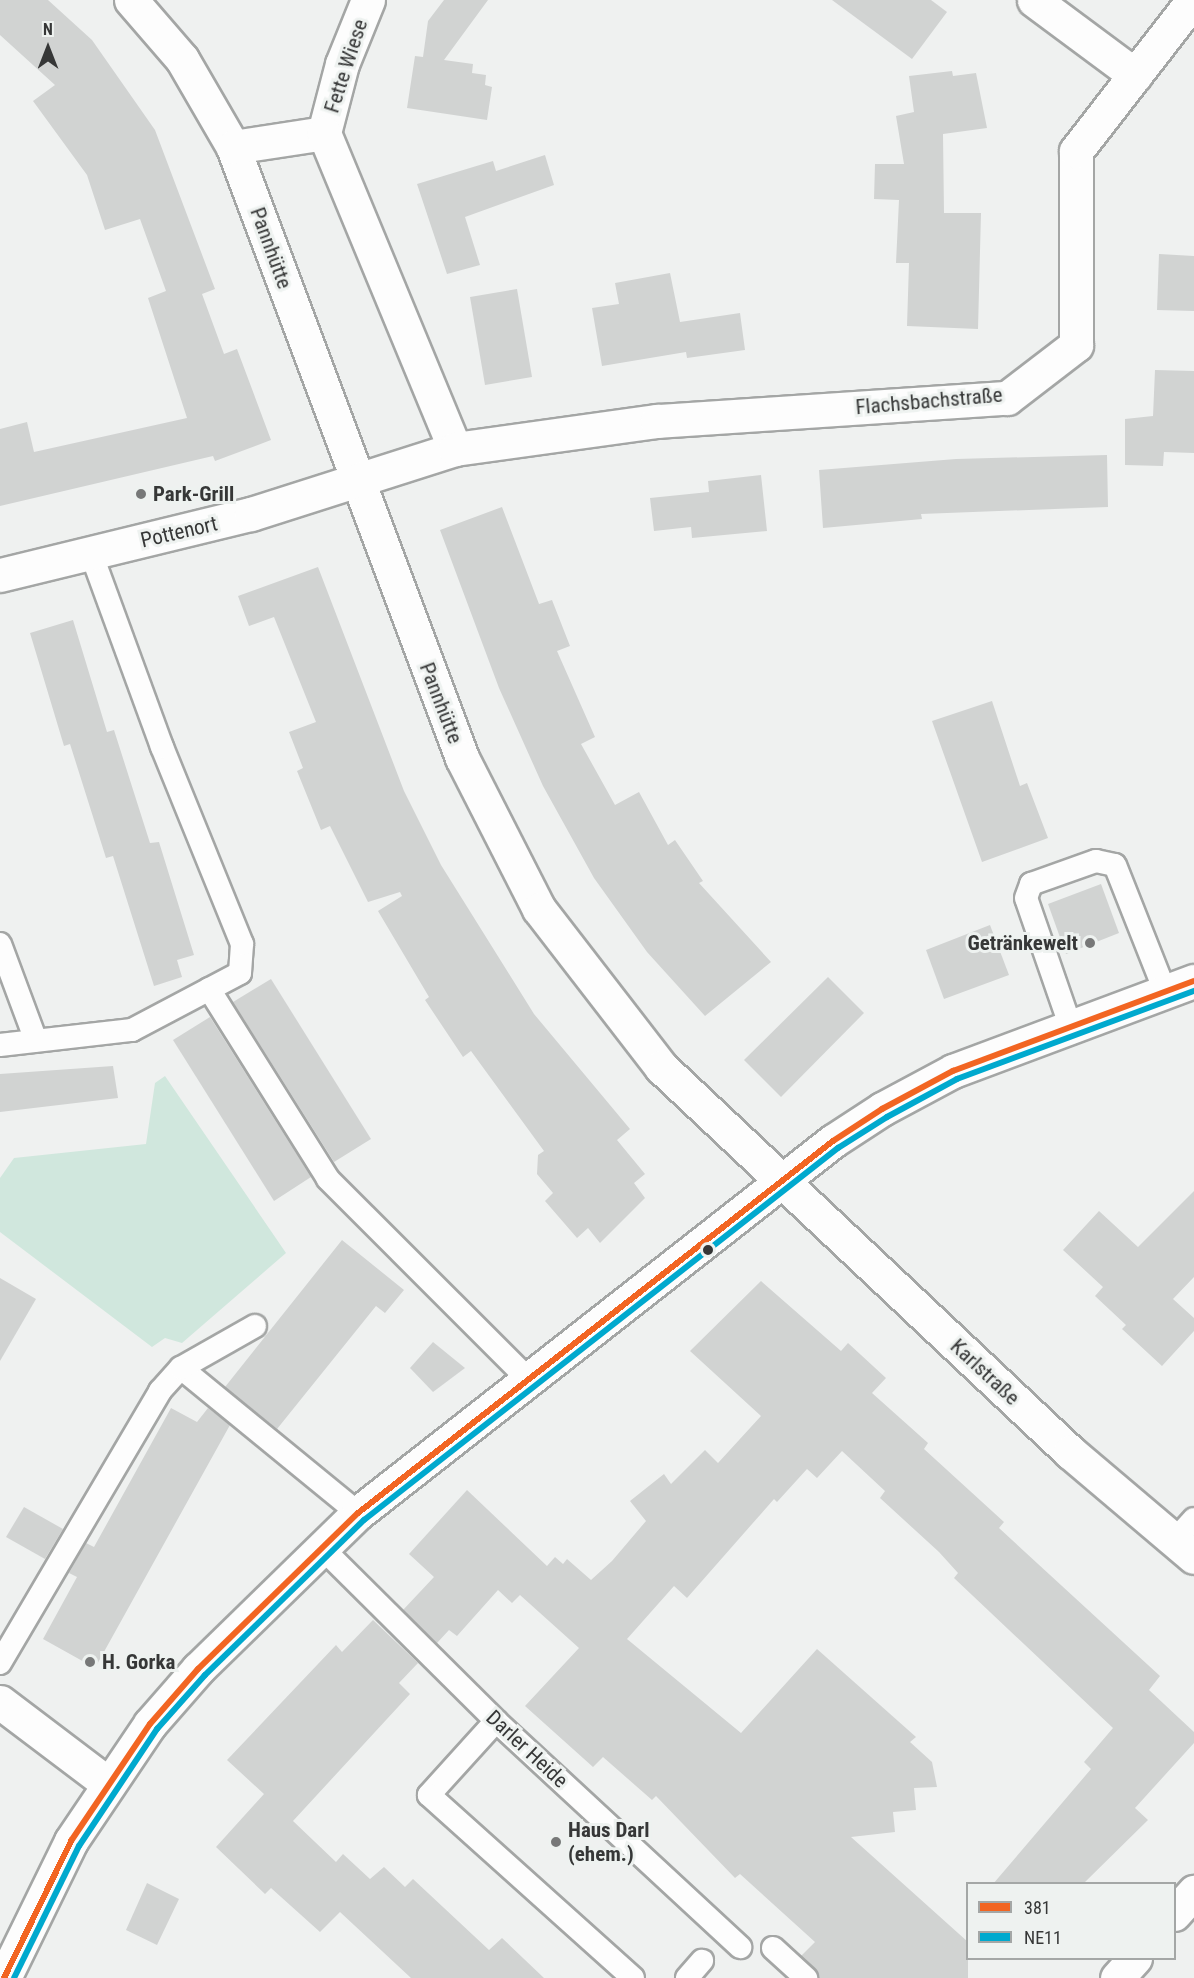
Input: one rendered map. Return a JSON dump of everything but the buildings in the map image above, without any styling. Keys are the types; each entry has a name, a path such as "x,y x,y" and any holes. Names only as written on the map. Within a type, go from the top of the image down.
{"street":[{"name":"Pannhütte","path":"130,0 182,58 234,147 356,482 462,758 539,909 661,1067 780,1183"},
{"name":"Fette Wiese","path":"324,133 342,64 368,0"},
{"path":"1034,0 1135,75 1193,0"},
{"name":"Flachsbachstraße","path":"356,482 455,449 657,421 1007,398 1076,345 1076,151 1135,75"},
{"path":"234,147 324,133 455,449"},
{"name":"Pottenort","path":"0,575 251,514 356,482"},
{"path":"4,1978 71,1841 107,1783 198,1669 321,1546 358,1513 780,1183 882,1109 953,1071 1070,1025 1180,986"},
{"name":"Karlstraße","path":"780,1183 1070,1452 1188,1539"},
{"path":"0,1702 107,1783"},
{"path":"1176,1912 1194,1892"},
{"path":"1117,1978 1134,1960"}],"lane":[{"path":"0,1045 132,1030 240,974 242,944 162,747 91,553"},
{"path":"1070,1025 1026,898 1031,884 1096,861 1115,865 1180,986"},
{"path":"0,944 36,1041"},
{"path":"209,989 328,1179 528,1379"},
{"path":"0,1663 160,1391 181,1368 255,1326"},
{"path":"181,1368 358,1513"},
{"name":"Darler Heide","path":"321,1546 496,1721 740,1947"},
{"path":"496,1721 429,1796 633,1978"},
{"path":"773,1948 806,1978"}],"green space":[{"path":"165,1076 286,1253 182,1343 165,1338 152,1347 0,1232 0,1178 14,1158 146,1144 155,1083"}],"transit line":[{"name":"381","path":"4,1978 71,1841 150,1724 198,1669 358,1513 833,1141 882,1109 953,1071 1194,981"},
{"name":"NE11","path":"14,1978 79,1846 157,1729 205,1675 364,1520 838,1148 887,1117 957,1079 1194,991"}],"place":[{"name":"Park-Grill","path":"141,494"},
{"name":"Getränkewelt","path":"1090,943"},
{"name":"H. Gorka","path":"90,1662"},
{"name":"Haus Darl (ehem.)","path":"556,1842"}]}
